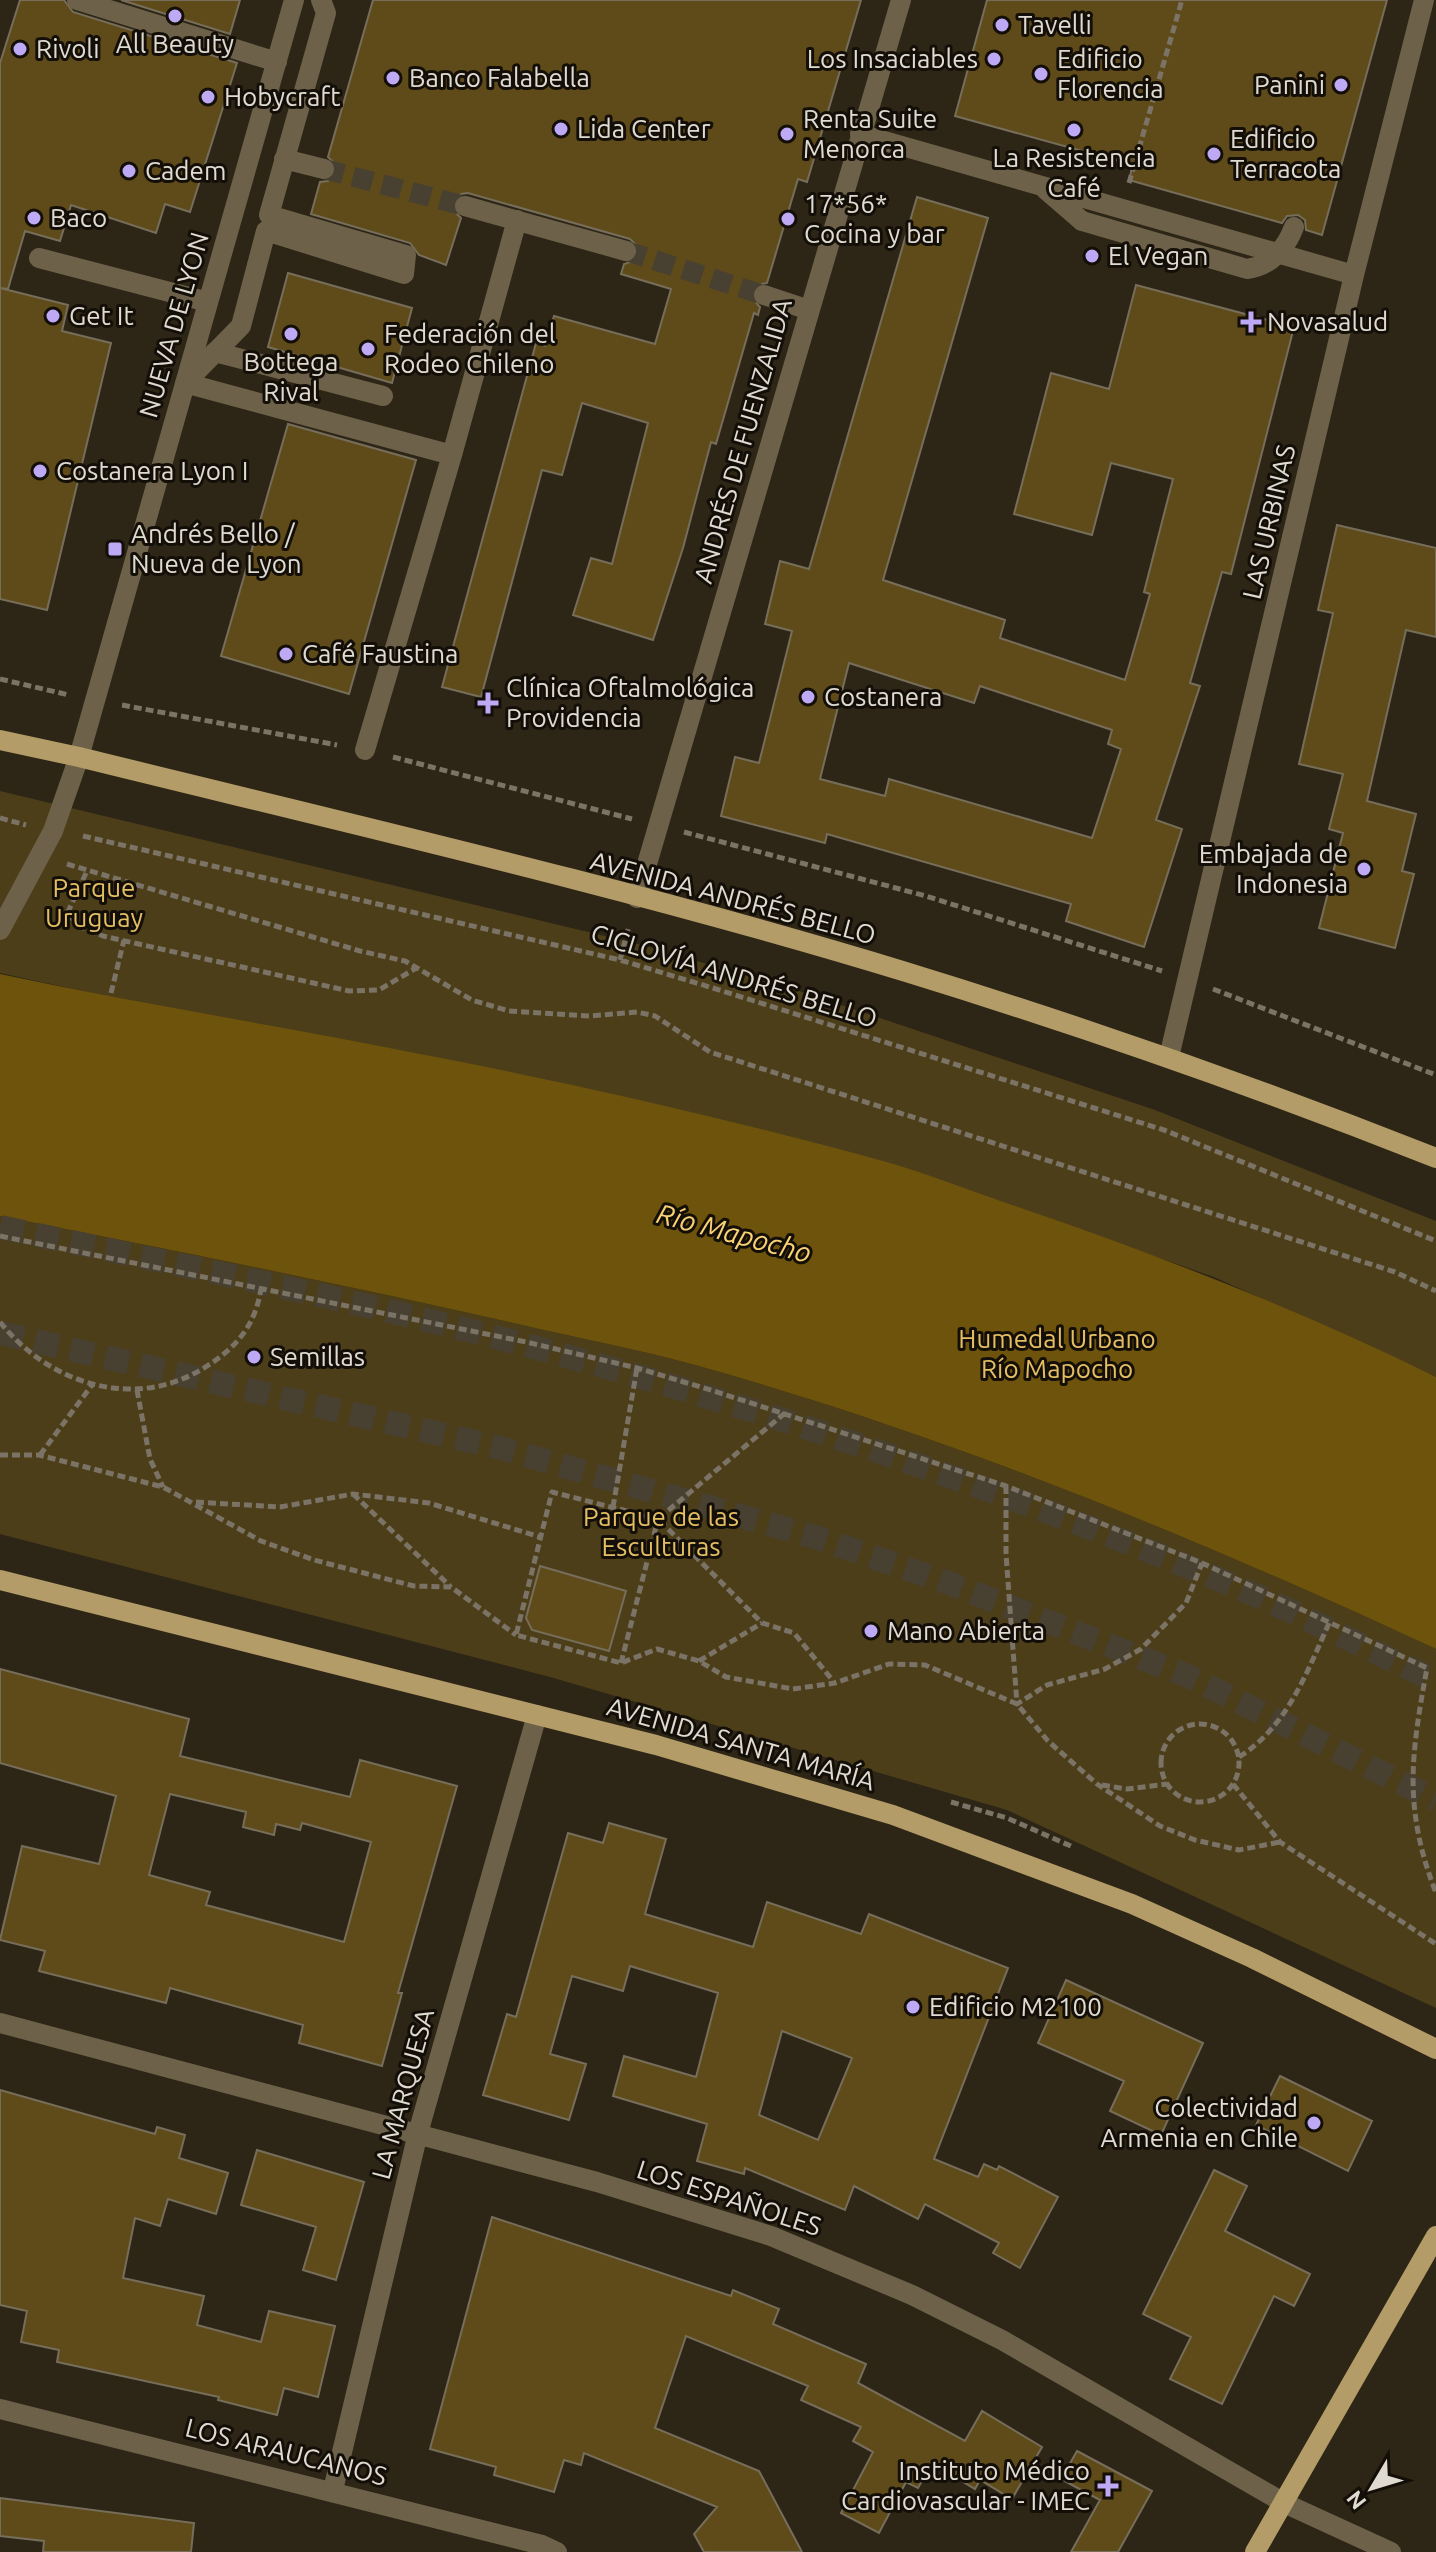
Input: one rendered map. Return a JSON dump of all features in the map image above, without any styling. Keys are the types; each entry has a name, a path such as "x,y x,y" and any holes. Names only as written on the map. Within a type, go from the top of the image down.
{"main road":[{"name":"AVENIDA ANDRÉS BELLO","path":"0,740 79,757 637,898 917,976 1169,1057 1436,1158"},
{"name":"AVENIDA SANTA MARÍA","path":"0,1580 775,1778 1009,1856 1132,1904 1252,1958 1436,2049"},
{"path":"1255,2552 1436,2236"}],"street":[{"path":"77,0 277,62"},
{"name":"NUEVA DE LYON","path":"0,930 53,831 79,757 294,0"},
{"path":"321,0 326,13 269,215 406,255 404,274 266,231 241,326 185,383 452,455"},
{"name":"ANDRÉS DE FUENZALIDA","path":"637,898 901,0"},
{"name":"LAS URBINAS","path":"1169,1057 1354,275 1424,0"},
{"path":"860,134 1354,275"},
{"path":"284,159 324,169"},
{"path":"1038,184 1082,221 1247,269 1266,264 1276,256 1294,227"},
{"path":"465,206 626,251"},
{"path":"365,750 517,220"},
{"path":"39,258 208,302"},
{"path":"764,295 809,310"},
{"path":"215,352 383,396"},
{"name":"LA MARQUESA","path":"333,2490 418,2133 537,1715"},
{"name":"LOS ESPAÑOLES","path":"0,2023 597,2182 771,2236 851,2268 1002,2340 1284,2503 1391,2552"},
{"name":"LOS ARAUCANOS","path":"0,2409 333,2490 542,2545 557,2552"}],"path":[{"path":"1121,208 1182,0"},
{"path":"0,679 95,701 365,750 926,896 1188,980 1436,1075"},
{"name":"CICLOVÍA ANDRÉS BELLO","path":"0,818 53,831 101,838 620,960 1164,1130 1436,1241"},
{"path":"42,853 86,873 418,967 472,1000 509,1011 589,1016 637,1012 655,1016 710,1052 1395,1272 1436,1291"},
{"path":"86,873 67,914 83,928 124,940 349,991 379,990 418,967"},
{"path":"111,993 124,940"},
{"path":"0,1236 637,1368 785,1412 1006,1486 1202,1563 1330,1621 1427,1668 1414,1739 1412,1801 1419,1846 1436,1893"},
{"path":"0,1322 36,1357 63,1374 92,1385 137,1390 168,1385 194,1375 231,1350 250,1327 261,1289"},
{"path":"613,1507 637,1368"},
{"path":"39,1455 92,1385"},
{"path":"137,1390 150,1459 163,1487"},
{"path":"621,1663 658,1519 785,1412"},
{"path":"0,1455 39,1455 163,1487 261,1541 314,1560 414,1586 451,1587"},
{"path":"1006,1486 1006,1554 1017,1704"},
{"path":"516,1635 552,1492 658,1519 762,1623 794,1633 835,1683"},
{"path":"192,1502 280,1507 353,1494 429,1503 540,1537"},
{"path":"353,1494 451,1587 516,1635 621,1663 657,1649 699,1661 726,1677 793,1689 835,1683 889,1664 925,1665 1017,1704 1048,1741 1097,1784 1160,1826 1195,1840 1239,1850 1280,1842"},
{"path":"1017,1704 1047,1685 1105,1669 1141,1649 1186,1603 1202,1563"},
{"path":"1238,1758 1266,1737 1284,1714 1330,1621"},
{"path":"699,1661 762,1623"},
{"path":"1193,1725 1217,1728 1228,1735 1238,1758 1233,1784 1225,1794 1200,1802 1176,1794 1168,1784 1161,1761 1164,1748 1171,1738 1193,1725"},
{"path":"1097,1784 1127,1789 1168,1784"},
{"path":"1233,1784 1280,1842 1436,1944"}],"green space":[{"name":"Parque Uruguay","path":"0,791 642,945 799,991 1155,1110 1436,1221 1436,1377 1214,1277 887,1163 739,1124 421,1054 152,1006 0,973"},
{"name":"Parque de las Esculturas","path":"0,1216 324,1282 629,1349 790,1393 1071,1492 1255,1568 1436,1649 1436,2008 1007,1810 550,1677 0,1534"}],"water":[{"name":"Humedal Urbano Río Mapocho","path":"0,974 537,1077 883,1161 1177,1265 1385,1352 1436,1377 1436,1649 1255,1568 1071,1492 790,1393 629,1349 324,1282 0,1216"}],"building":[{"path":"20,0 64,0 73,12 237,63 190,212 165,204 156,233 71,205 60,241 25,231 8,289 0,288 0,63"},
{"name":"All Beauty","path":"121,0 240,0 230,34"},
{"path":"373,0 861,0 807,182 798,179 767,283 756,285 752,290 752,298 760,307 758,315 754,313 716,444 711,442 683,548 653,640 573,615 591,558 612,564 648,423 582,403 562,475 542,470 481,697 442,687 536,343 545,346 554,316 655,344 671,289 621,274 624,264 634,261 639,254 638,247 630,239 468,193 461,194 453,202 453,210 461,218 446,265 419,255 410,243 311,214 320,182 328,181 336,173 336,165 328,157"},
{"path":"987,0 1387,0 1322,235 1306,230 1305,220 1298,215 1287,216 1282,223 1129,180 1133,165 955,116"},
{"path":"917,197 988,218 883,580 1005,620 1000,638 1125,680 1150,594 1144,592 1173,479 1111,463 1092,535 1014,514 1051,373 1109,389 1136,285 1294,327 1231,574 1222,572 1190,683 1200,686 1156,820 1182,829 1144,947 1066,921 1071,904 827,834 825,843 721,816 735,757 759,763 792,631 765,624 780,561 809,569","holes":["849,663 974,703 980,686 1112,730 1108,744 1121,749 1092,838 889,779 885,796 820,779"]},
{"path":"288,273 412,308 392,383 268,347"},
{"name":"Costanera Lyon I","path":"0,288 68,305 62,331 111,343 47,610 0,599"},
{"path":"288,424 416,460 349,694 221,656"},
{"path":"1337,525 1436,548 1436,637 1406,630 1367,801 1416,814 1402,871 1414,874 1395,948 1319,928 1343,833 1329,829 1343,774 1299,764 1333,613 1318,610"},
{"path":"540,1566 626,1591 609,1651 532,1630 526,1618"},
{"path":"0,1669 189,1719 180,1756 350,1797 360,1760 457,1786 398,1993 402,1993 382,2066 299,2043 303,2025 170,1988 166,2003 39,1971 45,1951 0,1940 22,1846 99,1864 116,1796 0,1763","holes":["170,1794 246,1812 243,1827 274,1835 276,1824 300,1830 302,1823 371,1842 344,1942 206,1905 210,1892 149,1875"]},
{"path":"609,1823 666,1839 645,1914 753,1947 767,1902 861,1934 869,1914 1008,1968 934,2159 978,2177 984,2164 997,2170 999,2166 1058,2197 1020,2268 993,2253 999,2243 925,2204 918,2219 854,2186 845,2210 745,2168 744,2174 697,2161 707,2124 613,2096 624,2056 696,2077 718,1993 630,1966 623,1991 572,1976 550,2054 586,2064 569,2120 483,2095 507,2014 516,2017 568,1833 603,1843","holes":["782,2031 852,2058 818,2140 759,2115"]},
{"path":"1066,1980 1203,2043 1161,2135 1110,2111 1124,2081 1038,2043"},
{"name":"Colectividad Armenia en Chile","path":"1280,2076 1372,2121 1348,2171 1256,2125"},
{"path":"0,2090 155,2134 157,2127 185,2135 179,2158 228,2173 216,2214 168,2199 160,2226 135,2218 123,2278 204,2296 197,2325 261,2342 269,2311 335,2326 318,2397 284,2388 277,2415 218,2400 219,2397 57,2362 59,2350 21,2342 27,2311 0,2305"},
{"path":"257,2150 364,2182 336,2280 303,2270 316,2227 241,2205"},
{"path":"1214,2170 1247,2186 1225,2231 1310,2274 1294,2306 1274,2296 1222,2404 1170,2379 1191,2337 1143,2314"},
{"path":"492,2217 731,2296 733,2290 779,2309 773,2324 866,2364 858,2383 965,2441 982,2411 1042,2447 1012,2499 980,2480 975,2489 932,2463 918,2488 906,2482 879,2533 841,2513 873,2452 853,2441 861,2427 801,2400 808,2386 686,2336 655,2428 759,2471 802,2552 704,2552 694,2534 717,2507 584,2453 581,2465 564,2460 554,2492 494,2475 496,2467 430,2449"},
{"path":"1077,2451 1152,2491 1118,2552 1071,2552 1100,2500 1061,2479"},
{"path":"0,2498 194,2523 191,2552 43,2552 44,2541 0,2536"}],"tunnel":[{"path":"324,169 465,206"},
{"path":"626,251 764,295"},
{"path":"0,1227 290,1288 434,1322 577,1359 744,1408 910,1462 1075,1522 1262,1598 1436,1681"},
{"path":"0,1333 493,1446 815,1537 946,1582 1188,1676 1436,1800"}],"place":[{"name":"All Beauty","path":"175,16"},
{"name":"Tavelli","path":"1002,25"},
{"name":"Rivoli","path":"20,49"},
{"name":"Los Insaciables","path":"994,59"},
{"name":"Edificio Florencia","path":"1041,74"},
{"name":"Banco Falabella","path":"393,78"},
{"name":"Panini","path":"1341,85"},
{"name":"Hobycraft","path":"208,97"},
{"name":"Lida Center","path":"561,129"},
{"name":"La Resistencia Café","path":"1074,130"},
{"name":"Renta Suite Menorca","path":"787,134"},
{"name":"Edificio Terracota","path":"1214,154"},
{"name":"Cadem","path":"129,171"},
{"name":"Baco","path":"34,218"},
{"name":"17*56* Cocina y bar","path":"788,219"},
{"name":"El Vegan","path":"1092,256"},
{"name":"Get It","path":"53,316"},
{"name":"Novasalud","path":"1251,322"},
{"name":"Bottega Rival","path":"291,334"},
{"name":"Federación del Rodeo Chileno","path":"368,349"},
{"name":"Costanera Lyon I","path":"40,471"},
{"name":"Andrés Bello / Nueva de Lyon","path":"115,549"},
{"name":"Café Faustina","path":"286,654"},
{"name":"Costanera","path":"808,697"},
{"name":"Clínica Oftalmológica Providencia","path":"488,703"},
{"name":"Embajada de Indonesia","path":"1364,869"},
{"name":"Semillas","path":"254,1357"},
{"name":"Mano Abierta","path":"871,1631"},
{"name":"Edificio M2100","path":"913,2007"},
{"name":"Colectividad Armenia en Chile","path":"1314,2123"},
{"name":"Instituto Médico Cardiovascular - IMEC","path":"1108,2486"}],"water label":[{"name":"Río Mapocho","path":"734,1233"}]}
